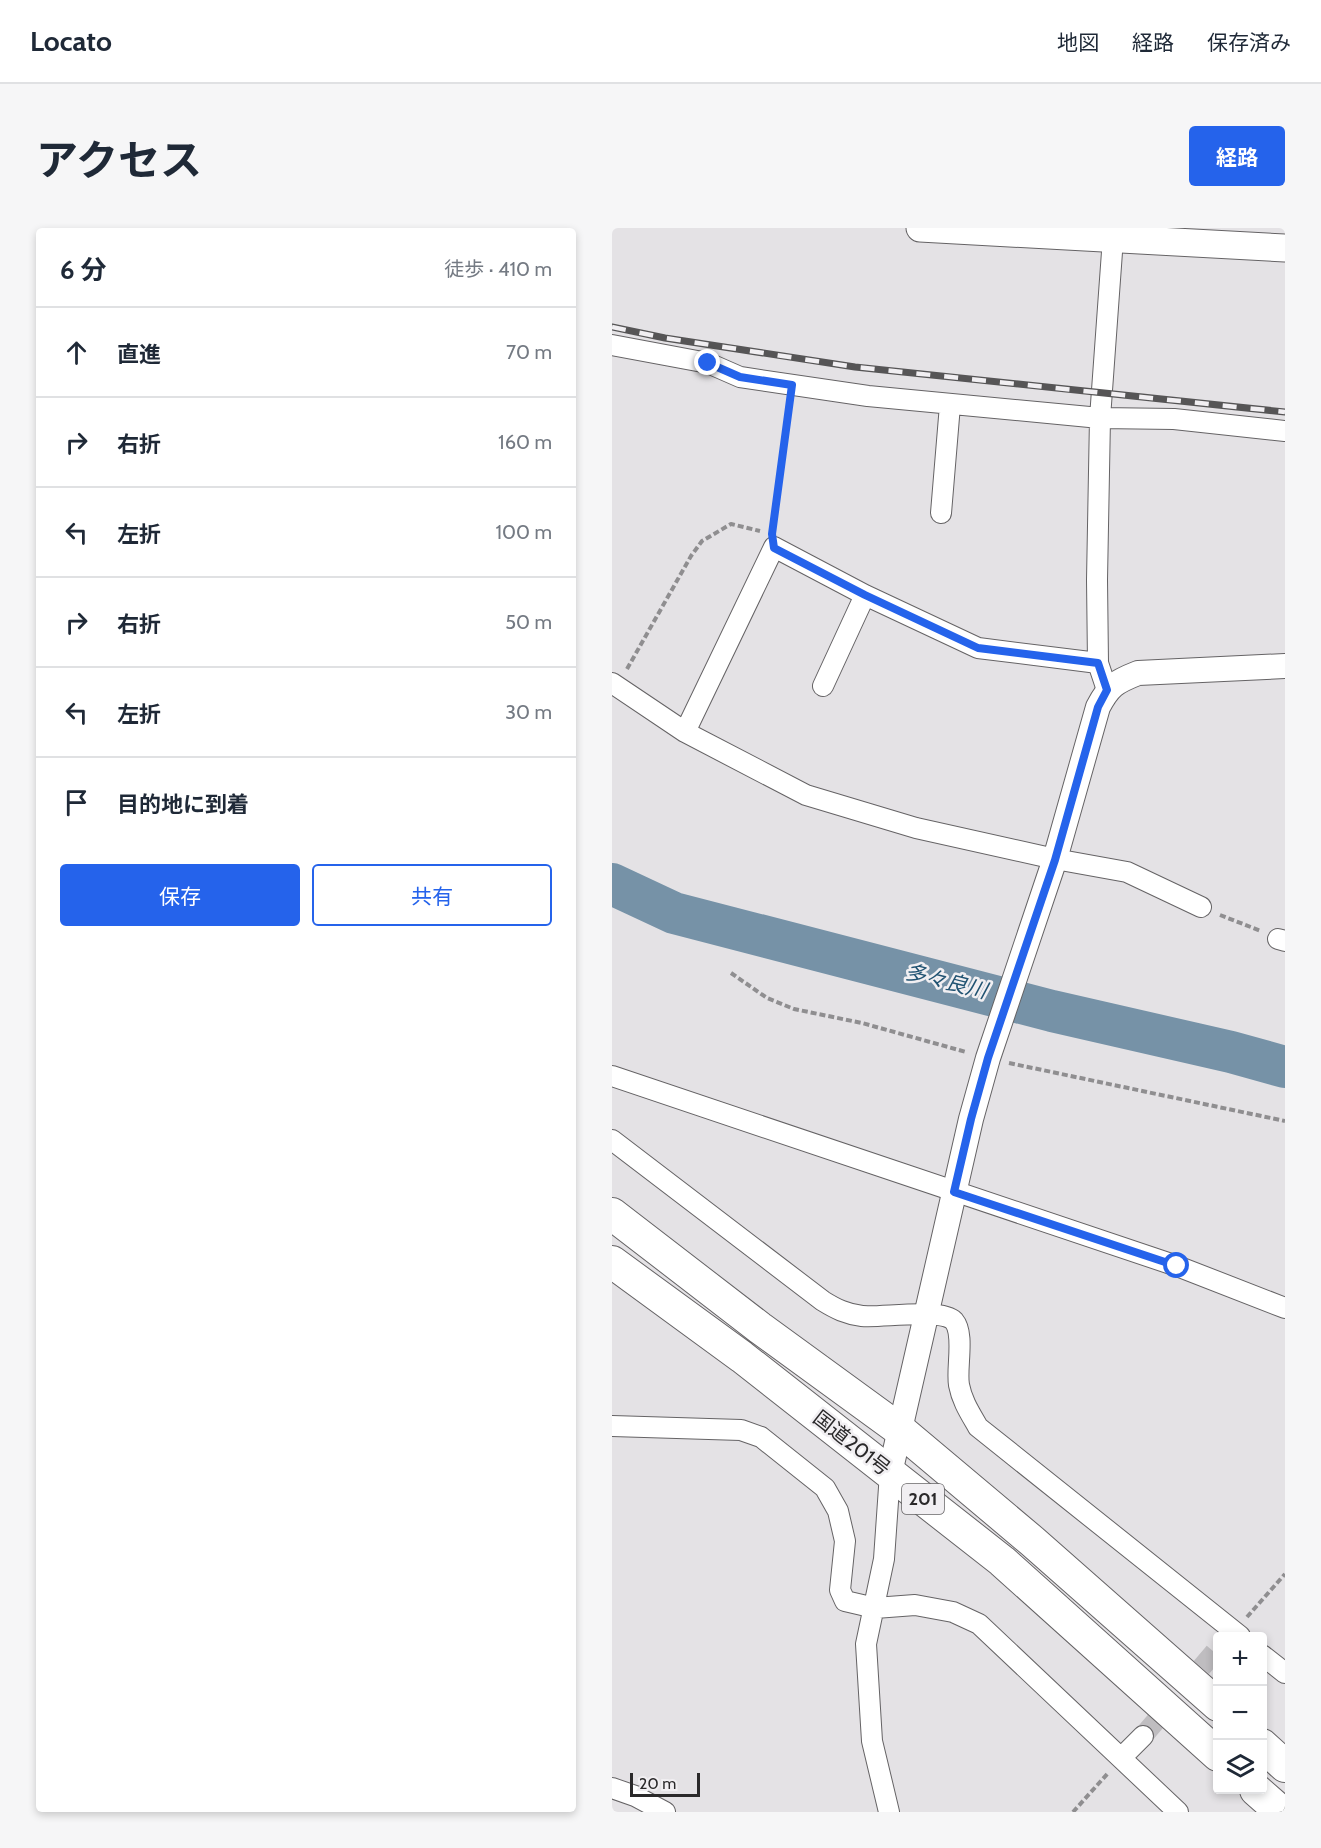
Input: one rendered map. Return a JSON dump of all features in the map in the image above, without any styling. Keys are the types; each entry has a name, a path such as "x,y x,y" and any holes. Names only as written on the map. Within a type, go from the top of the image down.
{"highway":[{"name":"国道201号","path":"612,1214 760,1328 900,1430 1032,1541 1213,1701"},
{"name":"国道201号","path":"612,1262 742,1357 1002,1561 1213,1751"},
{"path":"1267,1749 1285,1766"},
{"path":"1261,1794 1281,1812"}],"main road":[{"path":"920,228 1124,235 1285,248"}],"street":[{"path":"1107,690 1098,663 1100,418 1124,235"},
{"path":"612,345 708,363 740,377 792,385 950,405 1100,418 1174,419 1285,431"},
{"path":"941,513 950,405"},
{"path":"685,732 773,541 865,595 978,648 1098,663"},
{"path":"823,686 865,595"},
{"path":"889,1812 872,1741 866,1644 884,1559 890,1473 971,1119 991,1051 1055,860 1098,707 1107,690 1122,679 1138,673 1285,666"},
{"path":"614,688 685,732 806,795 916,828 1055,860 1127,872 1201,907"},
{"path":"612,1076 1177,1266 1285,1308"},
{"path":"612,1140 841,1312 863,1316 925,1314 946,1316 954,1322 959,1336 959,1383 964,1405 978,1427 1230,1632"},
{"path":"612,1426 741,1430 761,1437 825,1488 838,1511 845,1541 840,1590 845,1601 875,1608 915,1605 953,1612 979,1624 1178,1812"},
{"path":"1267,1658 1285,1673"},
{"path":"1121,1758 1143,1736"},
{"path":"612,1788 635,1796 665,1812"}],"path":[{"path":"614,688 690,556 702,541 731,524 773,541 792,385"},
{"path":"1201,907 1281,940"},
{"path":"731,972 767,998 794,1009 991,1051 1285,1121"},
{"path":"1237,1632 1285,1574"},
{"path":"1073,1812 1121,1758"}],"waterway":[{"name":"多々良川","path":"612,884 674,913 1052,1011 1231,1052 1285,1067"}],"tunnel":[{"path":"1143,1736 1213,1654"}],"railway":[{"path":"612,327 665,338 855,367 1285,412"}],"route":[{"path":"708,363 740,377 792,385 772,534 774,548 865,595 978,648 1098,663 1107,690 1098,707 1055,860 988,1058 954,1192 1177,1266"}]}
